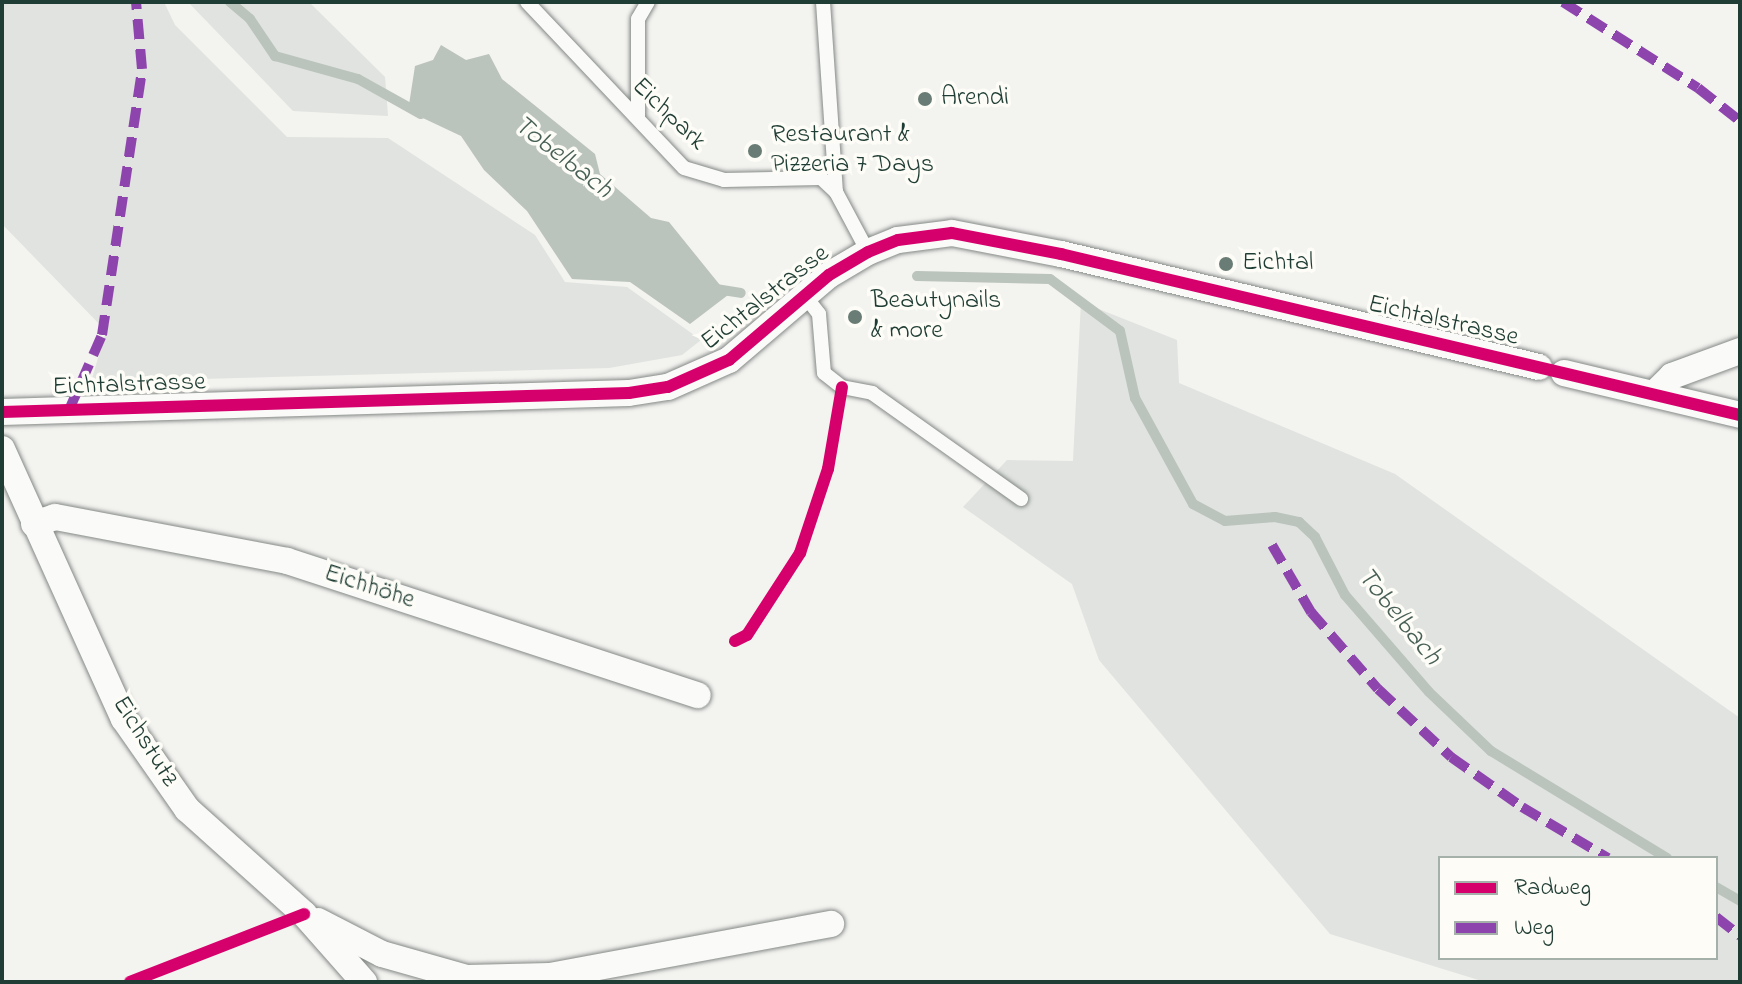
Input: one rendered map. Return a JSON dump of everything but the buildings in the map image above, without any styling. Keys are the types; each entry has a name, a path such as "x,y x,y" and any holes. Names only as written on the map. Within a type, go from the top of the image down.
{"street":[{"name":"Eichtalstrasse","path":"2,412 629,393 668,387 729,360 805,296 868,252 932,234 977,235 1740,415"},
{"path":"1654,394 1672,376 1740,351"},
{"name":"Eichstutz","path":"2,449 124,719 187,809 304,914 364,982"},
{"name":"Eichhöhe","path":"34,524 55,517 287,561 698,695"},
{"path":"304,914 382,954 467,978 550,976 831,924"}],"lane":[{"name":"Eichpark","path":"527,2 676,162 704,177 814,177 827,181 836,192"},
{"path":"638,118 638,19 648,2"},
{"path":"823,2 836,192 868,252"},
{"path":"805,296 819,314 824,373 842,387 872,393 1021,499"}],"shaded area":[{"path":"2,2 164,2 175,25 287,137 388,138 535,235 565,282 627,287 701,340 682,355 609,368 91,382 106,331 2,224"},
{"path":"188,2 309,2 385,77 388,116 293,111"},
{"path":"1081,302 1177,340 1179,383 1395,474 1740,718 1740,982 1485,982 1330,934 1099,660 1072,584 963,507 1007,460 1073,461"}],"water":[{"path":"441,45 466,60 489,54 502,79 595,154 600,174 651,218 669,222 728,295 690,324 630,282 572,279 527,211 484,170 461,136 408,111 415,66 433,60"}],"waterway":[{"name":"Tobelbach","path":"230,2 250,19 275,56 358,79 421,114"},
{"name":"Tobelbach","path":"917,276 1050,279 1120,331 1135,398 1193,504 1225,521 1275,517 1299,522 1315,537 1345,595 1429,692 1491,751 1664,856"},
{"name":"Tobelbach","path":"716,289 741,293"},
{"name":"Tobelbach","path":"1718,888 1740,901"}],"marked path":[{"path":"69,410 102,335 142,69 136,2"},
{"path":"1563,2 1698,88 1740,121"},
{"path":"1272,545 1311,612 1378,689 1451,757 1522,807 1605,856"},
{"path":"1718,919 1740,936"}],"cycle path":[{"path":"2,412 629,393 668,387 729,360 829,275 868,252 898,240 952,233 1061,254 1740,415"},
{"path":"735,641 747,635 800,553 828,469 842,387"},
{"path":"130,982 304,914"}],"place":[{"name":"Arendi","path":"925,99"},
{"name":"Restaurant & Pizzeria 7 Days","path":"755,151"},
{"name":"Eichtal","path":"1226,264"},
{"name":"Beautynails & more","path":"855,317"}]}
